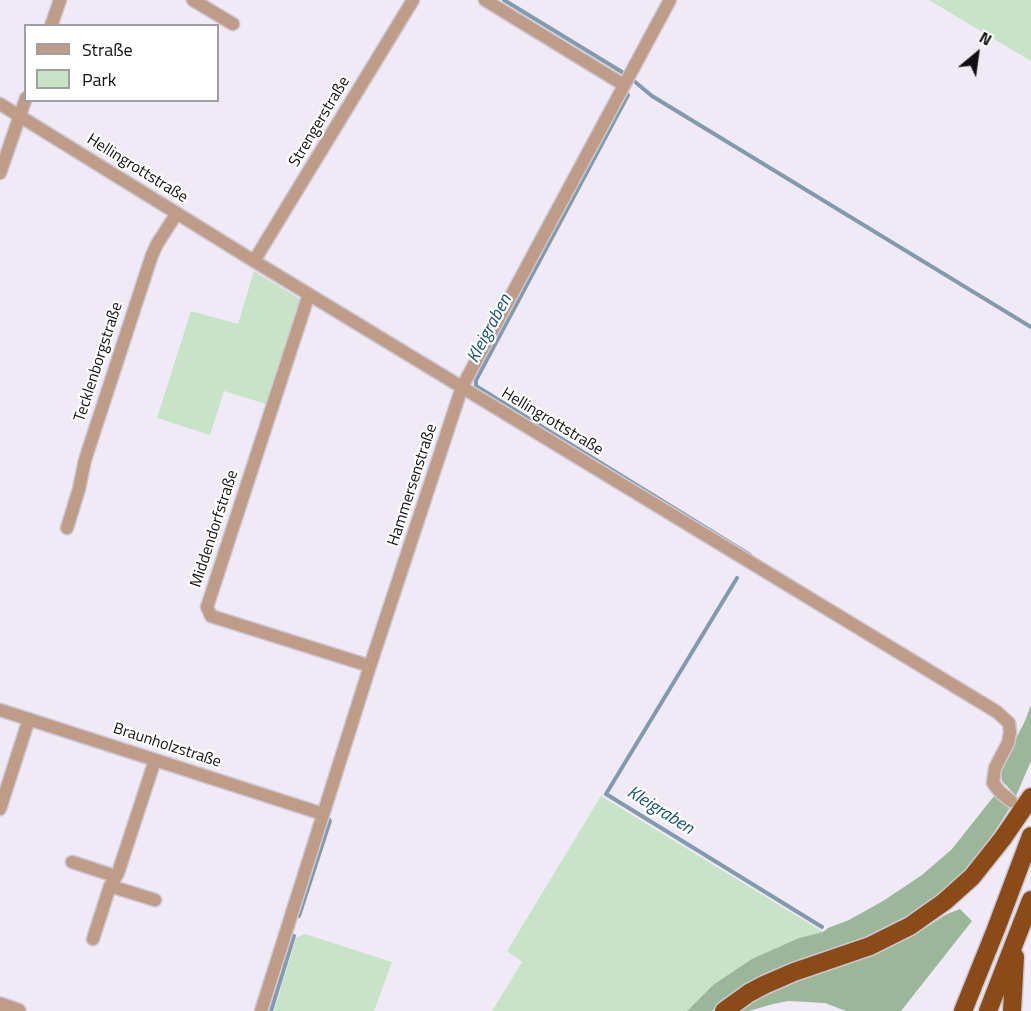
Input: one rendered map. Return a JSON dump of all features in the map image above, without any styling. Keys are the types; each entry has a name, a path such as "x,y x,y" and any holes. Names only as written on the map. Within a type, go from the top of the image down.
{"highway":[{"path":"724,1011 764,985 870,946 910,926 944,902 972,877 1003,838 1031,796"},
{"path":"963,1011 1031,836"},
{"path":"988,1011 1031,900"},
{"path":"1012,1011 1017,940"}],"street":[{"path":"52,24 60,0"},
{"path":"193,0 233,24"},
{"name":"Strengerstraße","path":"255,261 413,0"},
{"path":"485,0 624,85"},
{"name":"Hammersenstraße","path":"261,1011 370,666 462,387 670,0"},
{"path":"0,173 24,102"},
{"name":"Hellingrottstraße","path":"0,104 997,712 1009,723 1010,732 1008,743 995,768 993,783 1011,801"},
{"name":"Tecklenborgstraße","path":"67,528 85,460 152,255 177,213"},
{"name":"Middendorfstraße","path":"309,294 207,607 211,616 370,666"},
{"name":"Braunholzstraße","path":"0,710 324,814"},
{"path":"0,809 29,719"},
{"path":"93,939 112,882 118,873 155,760"},
{"path":"72,862 109,874 112,882 155,900"},
{"path":"0,1005 18,1011"}],"green space":[{"path":"929,0 1031,0 1031,61"},
{"path":"254,271 300,299 266,404 224,391 210,435 157,418 191,311 238,324"},
{"path":"1031,705 1031,761 1016,796 1002,781 1000,769"},
{"path":"601,796 823,932 799,938 713,985 687,1011 492,1011 522,962 507,951"},
{"path":"994,796 1011,806 984,848 939,894 905,919 868,938 743,987 727,997 712,1011 687,1011 713,985 752,959 799,938 823,932 849,920 922,875 952,849"},
{"path":"960,909 972,921 901,1011 846,1011 825,1003 788,1001 749,1011 734,1011 764,992 872,953 917,933 947,914"},
{"path":"305,934 392,962 374,1011 274,1011 296,938"}],"waterway":[{"name":"Kleigraben","path":"504,0 622,72"},
{"name":"Kleigraben","path":"634,81 652,96 1031,327"},
{"name":"Kleigraben","path":"628,95 476,380 476,386 750,555"},
{"name":"Kleigraben","path":"737,578 606,794 822,927"},
{"path":"299,916 330,821 328,818"},
{"path":"271,1011 294,936"}]}
